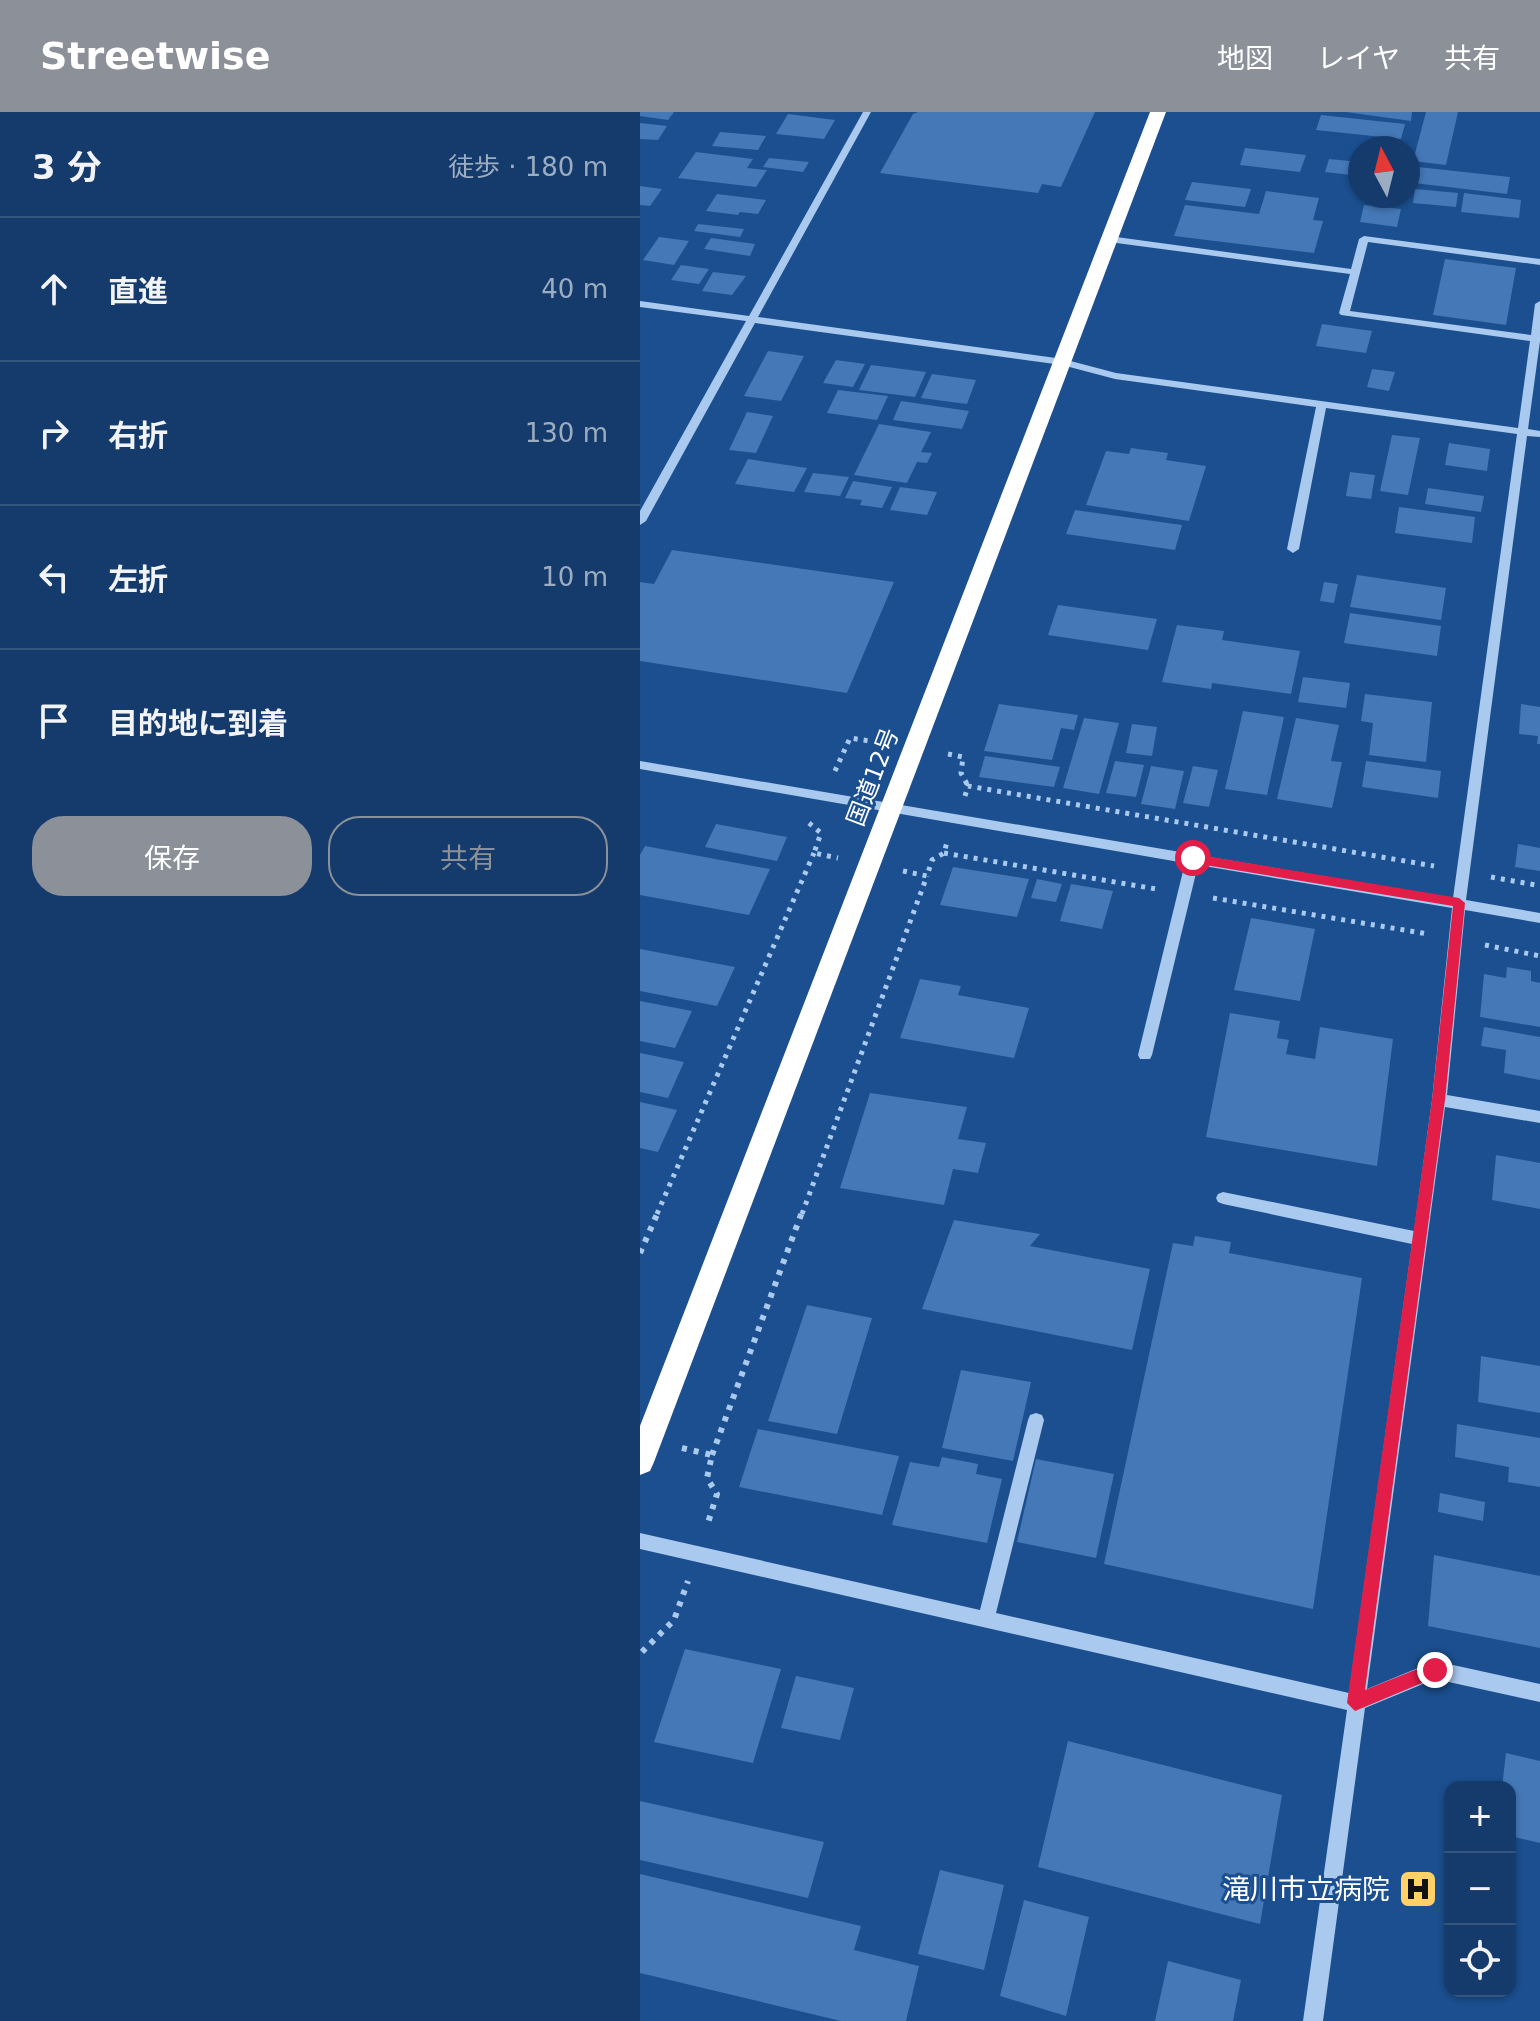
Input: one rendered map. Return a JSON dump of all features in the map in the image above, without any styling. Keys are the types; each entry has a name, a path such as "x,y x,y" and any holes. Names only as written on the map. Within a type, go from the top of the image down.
{"highway":[{"name":"国道12号","path":"640,1462 1158,112"}],"street":[{"path":"640,521 867,112"},
{"path":"1109,239 1355,272"},
{"path":"1536,339 1344,313 1364,239 1540,262"},
{"path":"640,304 1063,362 1115,376 1540,434"},
{"path":"1313,2021 1439,1100 1459,903 1540,304"},
{"path":"1293,549 1322,404"},
{"path":"640,765 1540,918"},
{"path":"1145,1055 1193,858"},
{"path":"1439,1100 1540,1117"},
{"path":"1223,1198 1420,1239"},
{"path":"986,1620 1036,1420"},
{"path":"640,1541 1355,1703 1435,1670 1540,1693"}],"path":[{"path":"956,818 968,786 1540,886"},
{"path":"640,1253 814,853"},
{"path":"944,853 1456,938 1540,956"},
{"path":"712,1455 927,876"}],"building":[{"path":"640,112 674,112 668,120 640,116"},
{"path":"1095,112 1061,187 1042,184 1038,193 880,173 913,114"},
{"path":"1346,112 1412,112 1411,121"},
{"path":"1426,112 1458,112 1446,165 1420,162 1420,136"},
{"path":"788,114 835,120 824,139 776,134"},
{"path":"1321,115 1405,124 1402,136 1316,130"},
{"path":"640,123 667,126 658,140 640,139"},
{"path":"720,132 766,136 758,150 712,146"},
{"path":"1245,148 1306,155 1300,172 1240,165"},
{"path":"696,152 753,159 747,168 767,170 756,187 678,178"},
{"path":"769,158 809,162 803,172 763,167"},
{"path":"1329,159 1348,161 1348,175 1325,172"},
{"path":"1420,167 1510,177 1507,194 1420,184"},
{"path":"1192,182 1251,189 1245,207 1185,200"},
{"path":"640,186 662,189 650,206 640,205"},
{"path":"1420,189 1458,193 1456,207 1420,204"},
{"path":"1266,191 1319,198 1313,220 1323,221 1314,253 1174,236 1185,205 1259,214"},
{"path":"1464,193 1521,200 1519,218 1461,212"},
{"path":"717,194 766,200 758,214 706,211"},
{"path":"1363,208 1401,209 1397,227 1360,222"},
{"path":"698,224 744,229 740,237 694,231"},
{"path":"659,237 689,241 674,265 643,260"},
{"path":"711,238 755,244 750,256 704,249"},
{"path":"1445,259 1516,268 1506,325 1433,315"},
{"path":"681,265 709,269 699,284 671,280"},
{"path":"713,272 746,276 732,295 702,291"},
{"path":"1322,324 1372,331 1366,353 1316,346"},
{"path":"768,351 804,356 781,401 744,396"},
{"path":"836,360 865,364 853,387 823,383"},
{"path":"871,365 926,372 915,397 859,390"},
{"path":"1372,369 1395,372 1389,391 1367,387"},
{"path":"932,374 976,380 967,404 921,398"},
{"path":"838,390 888,396 877,420 827,413"},
{"path":"901,401 969,411 962,429 893,420"},
{"path":"747,412 773,416 756,453 729,450"},
{"path":"879,424 931,432 921,452 932,453 927,463 917,462 907,483 854,475"},
{"path":"1392,435 1420,438 1408,495 1380,491"},
{"path":"1449,443 1490,449 1487,471 1445,465"},
{"path":"1131,448 1168,453 1166,460 1206,466 1189,521 1086,505 1106,451 1129,454"},
{"path":"748,459 807,468 794,492 735,484"},
{"path":"1350,472 1375,475 1371,499 1346,496"},
{"path":"813,473 849,477 840,496 804,492"},
{"path":"853,481 892,487 882,508 860,505 862,500 845,498"},
{"path":"900,487 937,492 927,515 890,510"},
{"path":"1428,488 1484,496 1481,512 1425,504"},
{"path":"1399,507 1475,517 1472,543 1395,533"},
{"path":"1075,510 1182,525 1175,550 1066,534"},
{"path":"672,550 894,582 847,693 640,661 640,582 654,584"},
{"path":"1357,575 1446,588 1441,620 1350,607"},
{"path":"1324,582 1338,584 1334,603 1320,601"},
{"path":"1058,605 1157,619 1148,650 1048,635"},
{"path":"1350,613 1441,626 1437,656 1344,643"},
{"path":"1177,625 1224,631 1222,640 1300,651 1291,694 1212,683 1211,689 1162,682"},
{"path":"1303,677 1350,683 1346,708 1298,702"},
{"path":"1365,694 1432,702 1426,762 1369,755 1373,723 1361,721"},
{"path":"999,704 1078,715 1074,730 1061,728 1052,760 984,751"},
{"path":"1521,704 1540,707 1540,744 1537,744 1538,736 1519,734"},
{"path":"1243,711 1284,717 1267,795 1225,789"},
{"path":"1084,718 1119,723 1099,794 1063,788"},
{"path":"1296,718 1339,725 1331,761 1342,762 1332,808 1277,799"},
{"path":"1132,724 1157,727 1152,756 1126,753"},
{"path":"985,756 1060,767 1054,787 979,777"},
{"path":"1115,761 1144,765 1136,797 1106,793"},
{"path":"1366,761 1441,771 1438,798 1362,787"},
{"path":"1151,766 1184,771 1175,809 1141,804"},
{"path":"1193,766 1218,770 1209,807 1183,803"},
{"path":"716,824 787,837 777,861 705,847"},
{"path":"1518,844 1540,848 1540,871 1515,867"},
{"path":"645,846 770,869 749,915 640,895 640,855"},
{"path":"953,867 1029,879 1017,917 940,905"},
{"path":"1037,879 1062,884 1056,902 1031,898"},
{"path":"1071,884 1113,891 1102,929 1060,921"},
{"path":"1251,918 1315,929 1300,1001 1234,990"},
{"path":"640,949 735,967 717,1006 640,991"},
{"path":"1507,967 1531,971 1531,981 1540,983 1540,1027 1480,1017 1484,974 1506,978"},
{"path":"920,979 961,986 958,995 1029,1008 1014,1058 900,1038"},
{"path":"640,1001 692,1011 675,1048 640,1041"},
{"path":"1230,1013 1280,1021 1277,1038 1289,1040 1286,1054 1315,1059 1320,1027 1393,1039 1377,1166 1206,1137"},
{"path":"1484,1027 1540,1037 1540,1080 1504,1073 1506,1050 1481,1046"},
{"path":"640,1053 684,1062 668,1098 640,1092"},
{"path":"870,1093 967,1107 958,1139 986,1143 978,1173 953,1169 944,1205 840,1188"},
{"path":"640,1102 677,1110 658,1152 640,1148"},
{"path":"1496,1155 1540,1163 1540,1209 1492,1200"},
{"path":"954,1220 1040,1234 1030,1246 1150,1269 1132,1350 922,1309"},
{"path":"1195,1236 1231,1242 1229,1253 1362,1278 1313,1609 1104,1564 1173,1243 1193,1246"},
{"path":"807,1305 872,1318 837,1434 768,1421"},
{"path":"1481,1356 1540,1366 1540,1413 1478,1402"},
{"path":"961,1370 1031,1382 1013,1461 942,1448"},
{"path":"1457,1424 1540,1438 1540,1487 1508,1482 1509,1467 1455,1457"},
{"path":"758,1429 899,1456 882,1515 739,1487"},
{"path":"942,1457 978,1464 976,1474 1002,1479 987,1543 892,1525 910,1462 939,1467"},
{"path":"1036,1459 1114,1474 1096,1558 1017,1542"},
{"path":"1440,1493 1485,1502 1483,1521 1438,1512"},
{"path":"1434,1555 1540,1576 1540,1648 1428,1626"},
{"path":"685,1649 781,1669 753,1763 654,1742"},
{"path":"796,1676 854,1688 840,1740 781,1728"},
{"path":"1068,1741 1282,1795 1260,1924 1038,1867"},
{"path":"1506,1753 1540,1761 1540,1843 1516,1837 1516,1781 1503,1781"},
{"path":"640,1801 824,1842 808,1898 640,1860"},
{"path":"940,1870 1004,1885 984,1970 918,1954"},
{"path":"640,1874 861,1926 854,1950 919,1966 906,2021 841,2021 640,1973"},
{"path":"1024,1900 1089,1917 1066,2016 1000,1996"},
{"path":"1168,1961 1241,1980 1233,2021 1155,2021"}],"place":[{"name":"滝川市立病院","path":"1418,1889"}],"route":[{"path":"1193,858 1459,903 1439,1100 1355,1703 1435,1670"}]}
